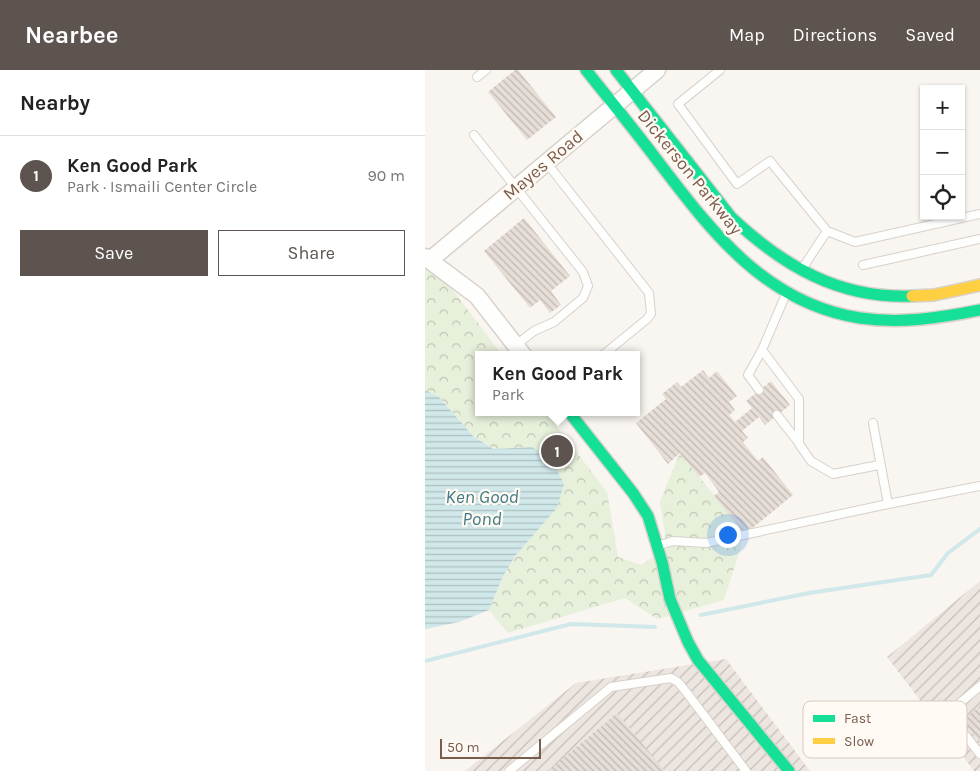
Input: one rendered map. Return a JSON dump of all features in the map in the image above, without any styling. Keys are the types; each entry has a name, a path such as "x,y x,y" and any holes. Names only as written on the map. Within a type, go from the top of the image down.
{"street":[{"name":"Dickerson Parkway","path":"586,70 719,238 759,275 852,291 895,296 928,296 980,285"},
{"name":"Dickerson Parkway","path":"616,70 730,216 778,258 794,282 827,310 866,319 897,321 932,319 980,310"},
{"name":"Mayes Road","path":"428,259 657,70"},
{"path":"428,259 477,296 520,350"},
{"path":"572,416 641,504 648,516 658,546 670,598 688,642 699,660 789,771"}],"lane":[{"path":"477,77 486,70"},
{"path":"720,70 678,104 737,184 771,161 827,231 855,242 980,214"},
{"path":"474,135 583,272 588,286 583,298 554,322 534,331 520,350"},
{"path":"546,162 649,293 651,314 647,320 608,351"},
{"path":"759,390 748,375 794,282 827,231"},
{"path":"863,265 980,239"},
{"path":"762,350 799,400 799,444"},
{"path":"777,415 811,461 833,474 879,465"},
{"path":"873,423 879,465 888,504"},
{"path":"658,546 673,541 706,543 980,486"},
{"path":"509,771 611,688 671,678 678,682 687,693 746,771"},
{"path":"962,701 980,686"},
{"path":"967,738 980,754"}],"shaded area":[{"path":"980,581 980,771 974,771 964,758 967,758 967,701 921,701 887,657"},
{"path":"726,659 810,771 465,771 576,683"}],"green space":[{"path":"425,270 443,277 499,351 475,351 475,416 549,416 607,492 618,557 641,565 667,549 660,501 680,453 745,534 724,600 657,619 625,598 508,633 489,610 502,578 515,556 557,508 532,447 493,449 473,436 439,397 425,390"}],"water":[{"name":"Ken Good Pond","path":"425,390 439,397 473,436 493,449 532,447 552,460 564,484 557,508 515,556 502,578 489,610 459,622 425,629"}],"building":[{"path":"515,70 518,70 556,117 527,140 488,92"},
{"path":"524,218 570,276 551,291 561,305 550,313 540,300 530,308 484,251"},
{"path":"703,370 709,378 717,371 737,396 729,402 735,410 729,415 735,422 752,408 746,401 771,381 790,405 765,425 759,417 742,431 748,438 743,442 758,461 763,457 793,495 745,534 714,496 719,492 705,473 699,477 680,453 668,464 636,423 666,399 662,394 677,382 681,387"},
{"path":"980,706 980,742 967,726 967,716"},
{"path":"617,713 665,771 548,771"}],"waterway":[{"path":"701,615 809,593 931,575 948,553 980,529"},
{"path":"425,661 571,624 655,627"}],"traffic: fast":[{"path":"586,70 696,210 741,258 767,279 795,296 826,310 860,318 905,320 980,310"},
{"path":"616,70 731,217 751,235 792,264 836,285 860,292 912,296"},
{"path":"572,416 633,493 648,516 662,562 670,599 688,642 698,660 789,771"}],"traffic: slow":[{"path":"912,296 934,295 980,285"}],"place":[{"name":"Ken Good Park","path":"557,451"}]}
